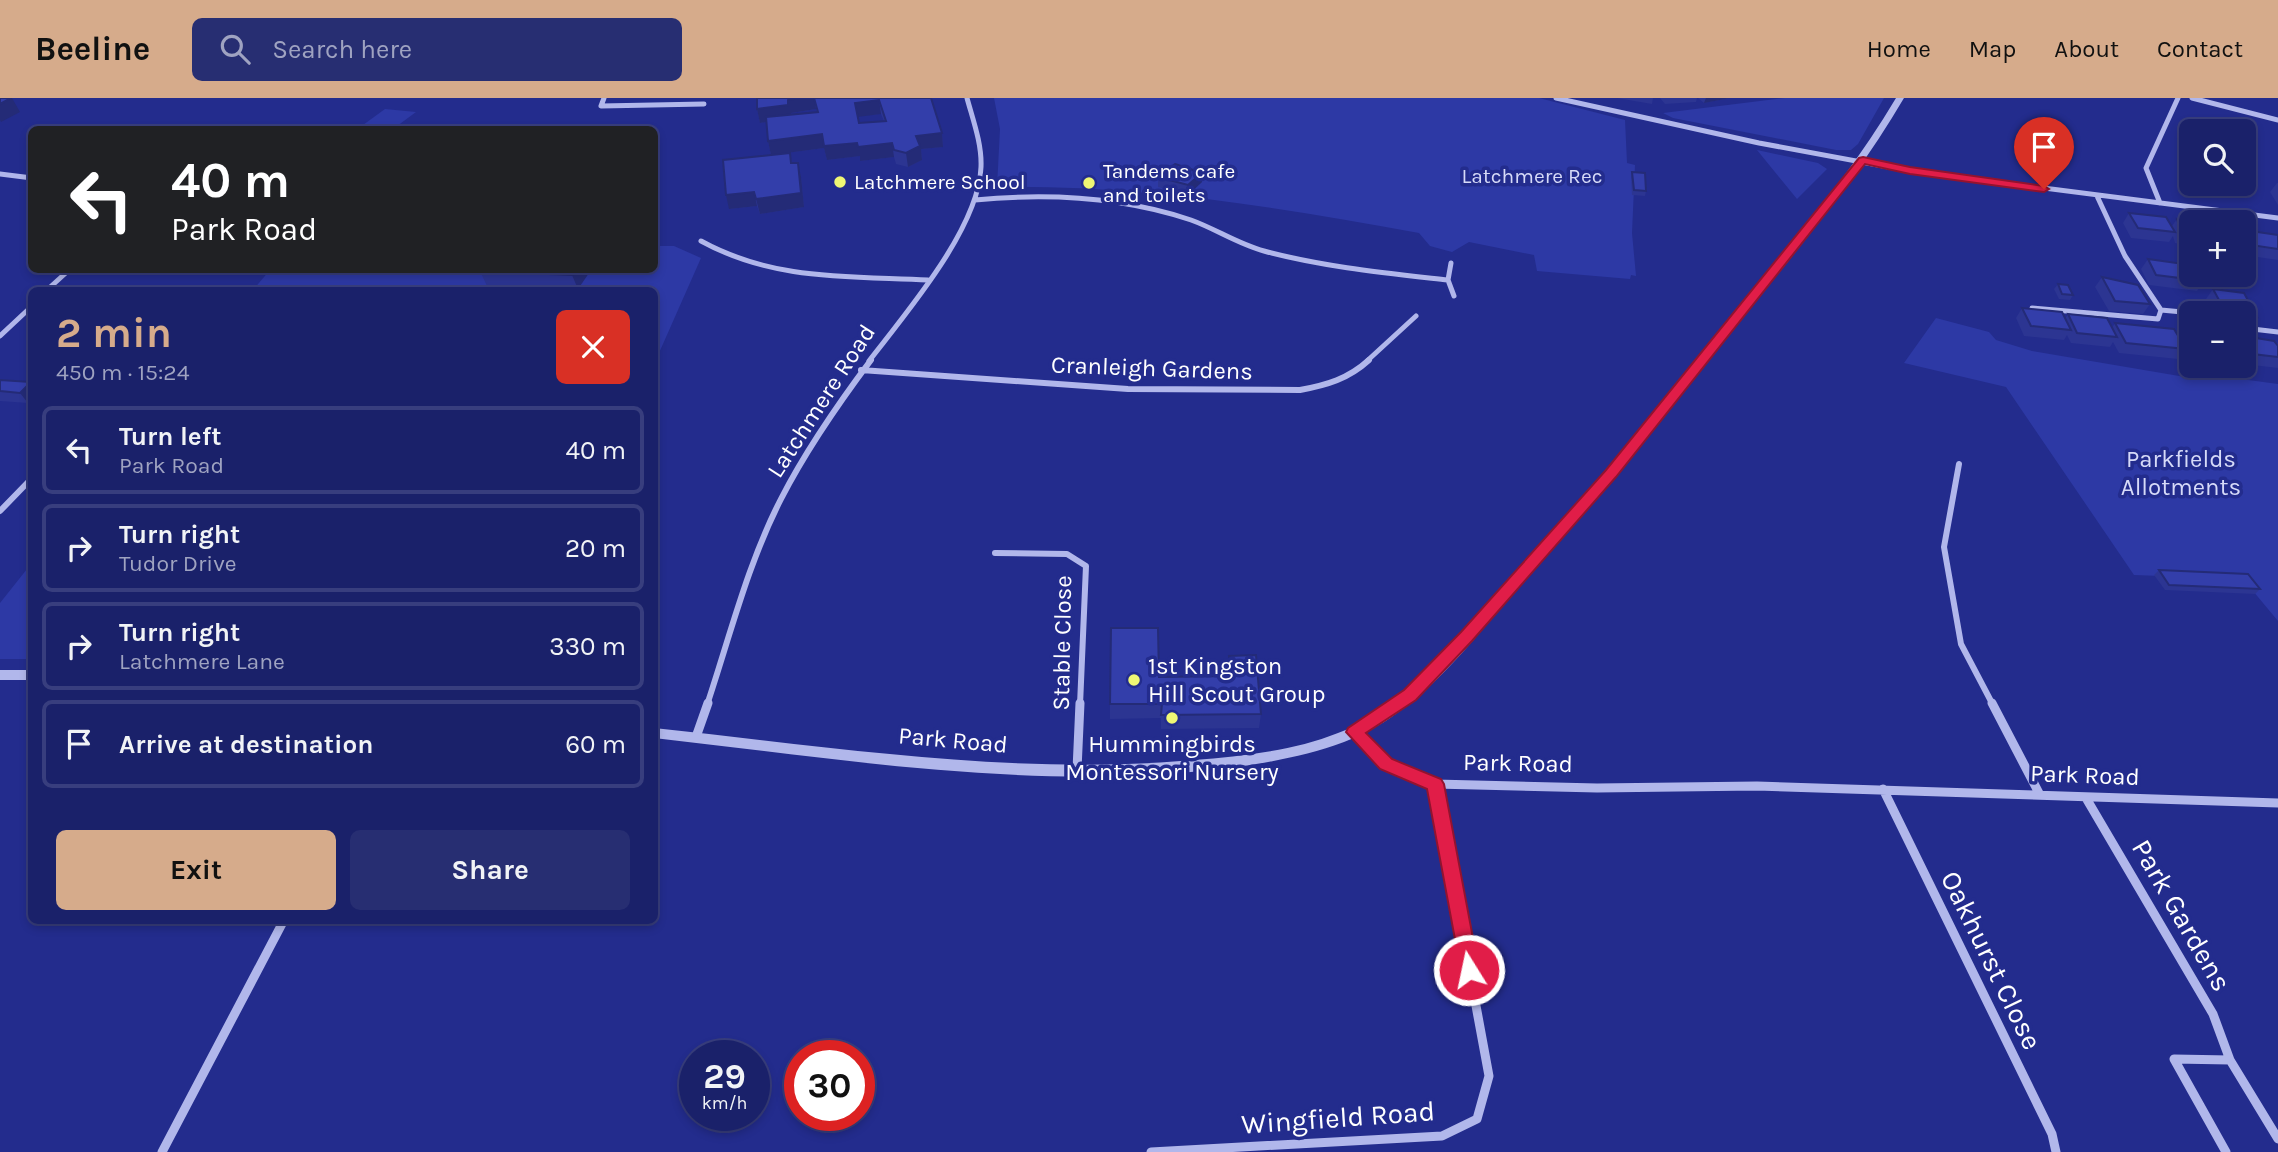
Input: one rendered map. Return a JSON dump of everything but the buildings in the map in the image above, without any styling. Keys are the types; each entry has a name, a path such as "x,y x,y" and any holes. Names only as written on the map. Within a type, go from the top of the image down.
{"street":[{"path":"604,98 601,106 704,104"},
{"name":"Latchmere Road","path":"696,737 763,538 781,498 806,453 861,370 953,243 975,201 981,167 978,138 967,98"},
{"path":"1556,98 1759,143 1961,179 2278,218"},
{"path":"1354,732 1410,695 1611,474 1863,161 1900,98"},
{"path":"2160,204 2146,168 2178,98"},
{"path":"2192,98 2278,120"},
{"path":"0,174 28,178"},
{"path":"2097,196 2125,256 2161,310"},
{"path":"975,201 1056,197 1128,206 1189,219 1261,251 1448,280"},
{"path":"701,241 751,264 798,273 928,280"},
{"path":"1451,263 1448,280 1454,296"},
{"path":"50,287 66,273"},
{"path":"2032,308 2158,319 2161,310"},
{"path":"0,336 28,310"},
{"path":"2161,310 2179,312"},
{"name":"Cranleigh Gardens","path":"861,370 1128,389 1300,390 1326,385 1353,374 1416,316"},
{"path":"2256,329 2278,332"},
{"path":"1959,464 1944,547 1961,644 2040,796"},
{"path":"0,511 28,482"},
{"name":"Stable Close","path":"995,553 1068,554 1086,566 1077,770"},
{"path":"0,675 28,675"},
{"name":"Park Road","path":"658,733 908,760 1077,770 1177,769 1252,760 1282,755 1354,732 1386,764 1435,784 1597,788 1758,786 2278,803"},
{"name":"Wingfield Road","path":"1151,1152 1442,1136 1477,1119 1489,1076 1435,784"},
{"name":"Oakhurst Close","path":"1883,789 2052,1134 2056,1152"},
{"name":"Park Gardens","path":"2086,798 2213,1014 2230,1060 2278,1139"},
{"path":"162,1152 282,924"},
{"path":"2226,1152 2174,1059 2230,1060"}],"green space":[{"name":"Latchmere Rec","path":"994,98 1539,98 1625,120 1627,163 1635,165 1632,233 1636,276 1631,275 1630,279 1537,271 1534,255 1469,242 1452,252 1430,246 1419,233 1261,206 1104,190 997,187 1000,129"},
{"path":"1785,98 1884,98 1858,144 1851,150 1836,150 1673,118 1663,113"},
{"path":"385,109 416,112 397,126 363,125"},
{"path":"1757,150 1818,163 1827,169 1797,199"},
{"path":"658,246 674,246 701,258 658,355 658,287 256,287 267,273 658,273"},
{"name":"Parkfields Allotments","path":"1936,318 1989,332 1996,340 2032,351 2179,378 2234,378 2278,384 2278,621 2243,579 2134,575 2006,387 1904,363"},
{"path":"28,568 28,659 0,659 0,603"}],"place":[{"name":"Latchmere School","path":"840,182"},
{"name":"Tandems cafe and toilets","path":"1089,183"},
{"name":"1st Kingston Hill Scout Group","path":"1134,680"},
{"name":"Hummingbirds Montessori Nursery","path":"1172,718"}],"route":[{"path":"1469,970 1435,784 1386,764 1354,732 1410,695 1611,474 1863,161 1961,179 2044,189"}]}
